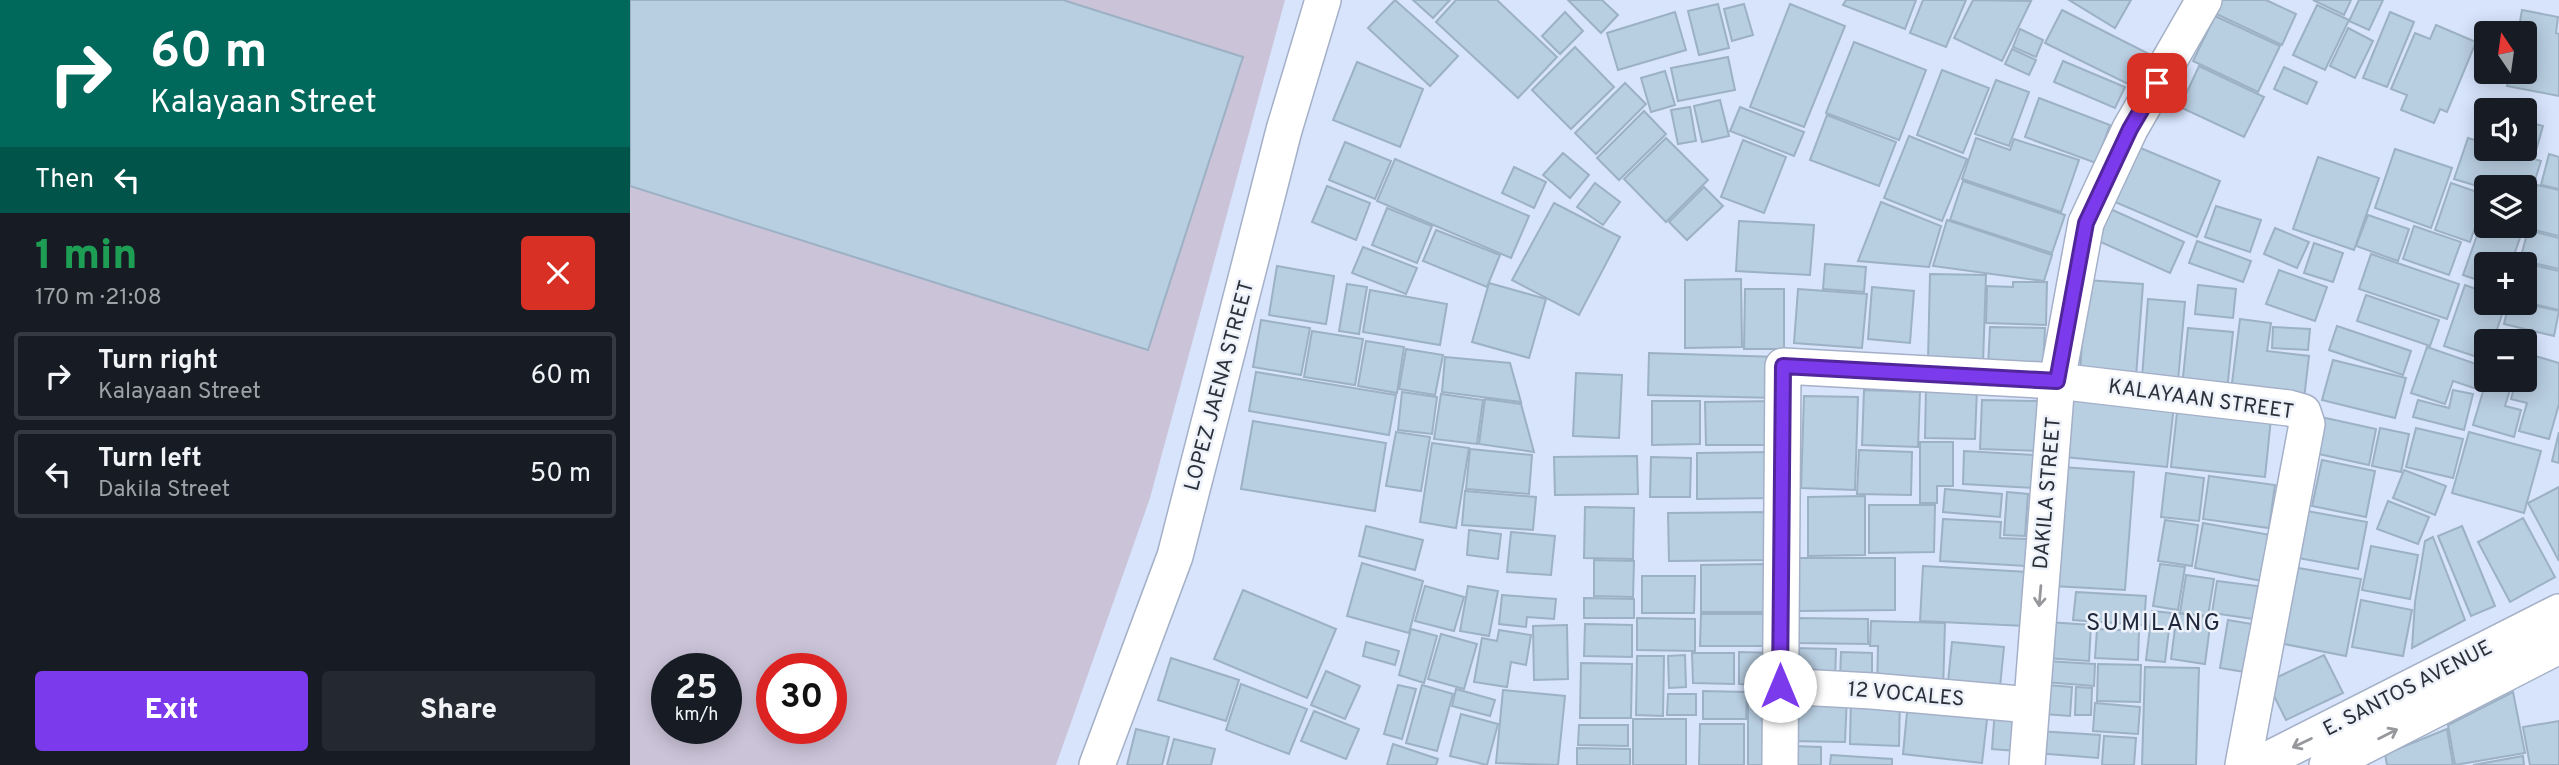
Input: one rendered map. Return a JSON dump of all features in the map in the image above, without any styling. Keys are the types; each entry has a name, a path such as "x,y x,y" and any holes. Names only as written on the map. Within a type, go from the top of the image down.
{"street":[{"name":"LOPEZ JAENA STREET","path":"1097,765 1175,556 1284,130 1323,0"},
{"name":"DAKILA STREET","path":"2027,765 2057,381 2086,223 2130,129 2204,0"},
{"name":"KALAYAAN STREET","path":"1780,686 1783,366 2057,381 2289,408 2303,412 2307,424 2243,765"},
{"name":"E. SANTOS AVENUE","path":"2257,765 2559,612"},
{"name":"E. SANTOS AVENUE","path":"2327,765 2559,646"},
{"name":"12 VOCALES","path":"1780,686 2031,705"},
{"path":"1780,686 1780,765"}],"shaded area":[{"path":"630,0 1285,0 1150,498 1056,765 630,765"}],"building":[{"path":"630,0 1063,0 1243,57 1148,350 630,186"},
{"path":"1395,0 1458,56 1430,86 1368,28"},
{"path":"1413,0 1450,0 1433,18"},
{"path":"1456,0 1497,0 1557,57 1518,98 1436,22"},
{"path":"1568,0 1602,0 1618,15 1601,33"},
{"path":"1846,0 1916,0 1905,29 1843,5"},
{"path":"1923,0 1966,0 1946,47 1910,33"},
{"path":"1973,0 2031,1 2002,61 1954,38"},
{"path":"2069,0 2131,0 2115,28"},
{"path":"2215,0 2266,0 2296,14 2282,45 2210,11"},
{"path":"2313,0 2351,0 2344,15"},
{"path":"2359,0 2383,0 2369,30 2349,21"},
{"path":"1718,4 1729,48 1699,55 1688,11"},
{"path":"1744,4 1753,35 1732,41 1724,9"},
{"path":"1790,4 1845,26 1804,127 1750,107"},
{"path":"2317,5 2349,20 2325,70 2293,55"},
{"path":"2062,10 2147,53 2130,85 2045,43"},
{"path":"2522,10 2558,17 2556,33 2559,34 2559,96 2507,86 2538,84 2538,21 2520,21"},
{"path":"1565,12 1583,31 1560,54 1542,36"},
{"path":"1675,12 1686,50 1618,70 1607,33"},
{"path":"2390,12 2414,22 2387,87 2363,78"},
{"path":"2215,16 2280,46 2258,92 2193,61"},
{"path":"2436,25 2474,41 2447,112 2440,109 2434,123 2401,110 2407,95 2391,89 2415,33 2430,39"},
{"path":"2348,28 2373,41 2355,78 2330,66"},
{"path":"2020,29 2043,40 2036,57 2013,47"},
{"path":"1854,42 1926,70 1899,140 1826,113"},
{"path":"1575,47 1614,87 1571,129 1532,90"},
{"path":"2012,49 2036,60 2029,75 2005,64"},
{"path":"1728,57 1735,90 1678,101 1671,68"},
{"path":"2063,61 2125,87 2115,108 2054,82"},
{"path":"1357,62 1423,89 1400,147 1333,120"},
{"path":"2199,66 2264,97 2244,137 2180,107"},
{"path":"2284,67 2317,82 2307,104 2274,89"},
{"path":"1942,70 1989,88 1963,153 1917,135"},
{"path":"1665,71 1675,105 1651,112 1641,78"},
{"path":"1996,80 2029,92 2009,146 1975,134"},
{"path":"1625,83 1646,104 1596,154 1575,133"},
{"path":"2039,98 2110,125 2096,163 2025,137"},
{"path":"1720,100 1729,136 1702,142 1694,106"},
{"path":"1690,107 1696,141 1678,144 1671,110"},
{"path":"1740,107 1804,132 1794,156 1730,131"},
{"path":"1644,111 1666,134 1619,180 1597,158"},
{"path":"1827,115 1896,142 1879,186 1810,160"},
{"path":"2537,124 2543,126 2537,147"},
{"path":"1909,136 1967,159 1942,221 1884,198"},
{"path":"1666,138 1708,180 1666,222 1624,179"},
{"path":"1976,138 2010,150 2014,139 2079,160 2061,212 1962,179"},
{"path":"2468,138 2474,140 2474,161 2541,161 2537,175 2474,175 2474,185 2454,179"},
{"path":"1743,140 1786,157 1764,213 1721,197"},
{"path":"1345,142 1391,161 1375,199 1329,180"},
{"path":"2138,147 2220,181 2197,237 2115,202"},
{"path":"2395,149 2452,168 2431,228 2375,208"},
{"path":"1563,153 1589,175 1570,198 1543,175"},
{"path":"2549,154 2559,157 2559,189 2541,185"},
{"path":"2318,157 2379,178 2354,250 2293,229"},
{"path":"1395,159 1529,216 1511,258 1377,201"},
{"path":"1514,167 1546,182 1534,208 1502,193"},
{"path":"1963,181 2065,215 2052,253 1950,220"},
{"path":"1595,183 1620,202 1603,225 1577,207"},
{"path":"2451,183 2474,191 2474,230 2470,242 2435,230"},
{"path":"2537,185 2559,190 2559,236 2537,230"},
{"path":"1327,186 1370,203 1356,240 1312,222"},
{"path":"1704,187 1723,206 1687,240 1669,222"},
{"path":"1881,202 1941,226 1929,267 1858,261"},
{"path":"1554,203 1620,237 1579,315 1512,280"},
{"path":"2216,206 2261,220 2250,252 2205,237"},
{"path":"1387,208 1432,226 1417,263 1372,245"},
{"path":"2108,208 2184,242 2170,273 2094,239"},
{"path":"2368,215 2409,229 2398,261 2356,246"},
{"path":"1947,220 2052,255 2044,281 1933,266"},
{"path":"1739,221 1814,225 1810,275 1736,271"},
{"path":"2414,226 2461,242 2449,275 2403,259"},
{"path":"2275,228 2309,242 2297,268 2264,254"},
{"path":"1436,230 1500,255 1487,287 1423,261"},
{"path":"2537,232 2559,238 2559,269 2537,264 2537,252 2522,252 2526,238 2537,238"},
{"path":"2476,238 2520,238 2515,252 2474,252 2474,279 2463,275"},
{"path":"2197,241 2251,261 2243,282 2189,263"},
{"path":"2314,243 2343,253 2333,282 2304,273"},
{"path":"1363,247 1417,268 1406,294 1352,273"},
{"path":"2371,254 2459,284 2447,319 2359,289"},
{"path":"1825,264 1866,267 1864,292 1823,289"},
{"path":"1277,266 1334,276 1326,324 1269,315"},
{"path":"2537,266 2559,271 2559,310 2537,305"},
{"path":"2279,270 2327,287 2315,321 2266,304"},
{"path":"1930,274 1986,275 1983,363 1928,361"},
{"path":"1741,279 1742,347 1685,348 1685,280"},
{"path":"2086,280 2143,284 2136,377 2080,373"},
{"path":"2013,282 2047,282 2046,325 1986,323 1987,286 2013,287"},
{"path":"1489,283 1546,299 1529,358 1472,342"},
{"path":"1347,284 1367,287 1359,334 1339,331"},
{"path":"2198,285 2236,289 2233,318 2195,314"},
{"path":"2465,285 2474,288 2474,315 2502,315 2497,329 2474,329 2474,356 2444,346"},
{"path":"1872,287 1914,291 1910,343 1868,339"},
{"path":"1745,289 1784,289 1784,349 1744,349"},
{"path":"1798,289 1867,294 1862,348 1794,343"},
{"path":"1370,290 1447,304 1440,345 1363,332"},
{"path":"2366,295 2439,320 2430,346 2357,321"},
{"path":"2148,299 2185,302 2178,381 2142,378"},
{"path":"2537,306 2559,311 2554,336 2537,332 2537,329 2504,324 2506,315 2537,315"},
{"path":"2240,319 2271,323 2267,351 2309,356 2304,399 2231,391"},
{"path":"1261,320 1310,328 1301,375 1253,367"},
{"path":"2337,326 2411,351 2403,375 2329,350"},
{"path":"1990,327 2045,328 2043,368 1988,367"},
{"path":"2273,327 2310,329 2308,350 2272,348"},
{"path":"2188,328 2233,332 2227,391 2182,387"},
{"path":"1312,331 1363,339 1355,385 1304,377"},
{"path":"1366,341 1404,347 1397,393 1358,386"},
{"path":"2427,347 2474,363 2474,388 2453,381 2445,404 2411,393"},
{"path":"1406,349 1443,355 1435,395 1399,389"},
{"path":"1649,353 1778,357 1777,398 1648,395"},
{"path":"1445,357 1510,363 1521,402 1442,392"},
{"path":"2537,357 2559,363 2559,404 2549,439 2519,431 2527,403 2511,399 2513,392 2537,392"},
{"path":"2333,360 2406,378 2395,418 2322,400"},
{"path":"1256,372 1396,395 1389,435 1249,411"},
{"path":"1576,373 1622,375 1619,438 1573,436"},
{"path":"1926,387 1977,388 1975,439 1925,438"},
{"path":"1864,390 1920,392 1918,447 1862,445"},
{"path":"2453,390 2473,394 2464,430 2413,417 2418,400 2449,408"},
{"path":"1402,392 1437,397 1432,434 1398,430"},
{"path":"2483,392 2509,392 2505,406 2521,410 2514,437 2473,425"},
{"path":"1441,394 1483,400 1477,444 1434,439"},
{"path":"2071,395 2174,406 2167,467 2065,457"},
{"path":"1804,396 1858,397 1855,490 1801,488"},
{"path":"1485,399 1521,404 1534,452 1479,444"},
{"path":"1982,400 2041,401 2039,451 1980,449"},
{"path":"1652,401 1700,401 1700,444 1652,445"},
{"path":"1777,401 1777,445 1706,445 1705,402"},
{"path":"2178,403 2271,418 2265,477 2171,467"},
{"path":"2321,417 2376,429 2369,465 2314,453"},
{"path":"1253,421 1386,443 1375,511 1241,489"},
{"path":"2380,428 2409,434 2401,472 2372,466"},
{"path":"2416,428 2463,439 2453,478 2406,467"},
{"path":"1396,432 1430,437 1421,491 1386,486"},
{"path":"2469,432 2541,451 2524,513 2452,493"},
{"path":"2559,432 2559,463 2552,461"},
{"path":"1920,442 1953,442 1953,486 1937,486 1937,503 1920,503"},
{"path":"1432,443 1469,448 1456,528 1420,522"},
{"path":"1470,449 1532,455 1529,494 1466,489"},
{"path":"1859,450 1912,452 1911,495 1857,494"},
{"path":"1964,451 2036,455 2035,488 1963,484"},
{"path":"1773,452 1774,498 1697,499 1697,453"},
{"path":"1637,456 1638,494 1555,495 1554,457"},
{"path":"1651,457 1691,458 1690,497 1650,497"},
{"path":"2322,460 2375,471 2366,517 2312,506"},
{"path":"2061,467 2134,472 2125,590 2053,586"},
{"path":"2404,470 2446,486 2435,515 2393,498"},
{"path":"2166,473 2204,478 2199,521 2161,517"},
{"path":"2209,476 2275,485 2269,528 2203,519"},
{"path":"2559,487 2559,561 2528,503"},
{"path":"1945,489 2002,494 2000,517 1943,512"},
{"path":"1465,491 1536,497 1533,530 1462,525"},
{"path":"2007,492 2028,494 2025,536 2004,535"},
{"path":"1865,496 1865,555 1808,556 1808,497"},
{"path":"2388,501 2429,517 2418,544 2377,529"},
{"path":"1869,505 1935,505 1934,552 1869,553"},
{"path":"1585,507 1634,508 1633,559 1584,558"},
{"path":"2307,511 2367,522 2358,569 2298,558"},
{"path":"1773,512 1773,560 1669,561 1668,513"},
{"path":"2523,518 2555,577 2510,602 2478,542"},
{"path":"1943,519 2001,522 2000,538 2027,539 2026,566 1940,561"},
{"path":"2165,520 2198,525 2192,566 2158,561"},
{"path":"2203,523 2276,536 2267,582 2195,568"},
{"path":"1366,526 1423,540 1415,570 1359,556"},
{"path":"2462,526 2495,606 2471,616 2438,536"},
{"path":"1469,530 1501,534 1498,559 1467,555"},
{"path":"1511,532 1555,536 1551,575 1507,572"},
{"path":"2433,537 2465,620 2412,648 2415,602 2425,541"},
{"path":"2371,546 2418,555 2410,599 2362,590"},
{"path":"1798,558 1895,558 1895,610 1798,611"},
{"path":"1594,560 1634,561 1633,597 1594,596"},
{"path":"1362,563 1423,581 1409,633 1347,616"},
{"path":"1767,564 1768,612 1701,612 1701,565"},
{"path":"2160,564 2185,567 2178,610 2153,606"},
{"path":"1923,566 2028,572 2025,626 1920,621"},
{"path":"2293,567 2361,579 2346,656 2279,643"},
{"path":"2186,575 2214,579 2208,616 2180,613"},
{"path":"1642,576 1695,576 1694,613 1642,613"},
{"path":"2217,581 2266,587 2261,620 2212,613"},
{"path":"1425,586 1464,597 1454,631 1415,621"},
{"path":"1468,586 1498,591 1489,636 1460,631"},
{"path":"1243,590 1336,629 1307,698 1214,659"},
{"path":"2076,592 2146,596 2144,625 2073,620"},
{"path":"1502,595 1556,599 1554,619 1527,617 1526,627 1499,624"},
{"path":"1584,598 1634,599 1634,618 1584,618"},
{"path":"2361,600 2412,610 2403,656 2352,647"},
{"path":"2152,611 2171,613 2165,662 2146,660"},
{"path":"2177,613 2211,618 2205,664 2171,659"},
{"path":"1701,614 1776,614 1776,646 1700,646"},
{"path":"1637,618 1695,619 1695,651 1637,650"},
{"path":"1796,618 1868,619 1868,644 1796,643"},
{"path":"2228,620 2252,624 2245,672 2220,668"},
{"path":"1871,621 1945,623 1943,691 1877,689 1878,646 1870,646"},
{"path":"2048,622 2091,625 2089,661 2046,658"},
{"path":"1585,624 1632,625 1632,657 1584,656"},
{"path":"1567,625 1568,679 1534,680 1533,626"},
{"path":"1411,629 1437,636 1424,683 1399,675"},
{"path":"2097,629 2139,631 2138,660 2095,658"},
{"path":"1499,630 1531,635 1526,665 1511,662 1507,687 1474,682 1482,638 1497,641"},
{"path":"1441,634 1477,644 1464,689 1428,679"},
{"path":"1366,642 1399,651 1395,665 1363,656"},
{"path":"1952,642 2004,647 1999,697 1947,692"},
{"path":"1794,648 1836,649 1835,681 1793,681"},
{"path":"1739,652 1774,653 1774,685 1739,684"},
{"path":"1841,652 1872,653 1872,680 1840,680"},
{"path":"1692,653 1734,653 1734,684 1693,683"},
{"path":"1685,655 1686,687 1669,688 1668,656"},
{"path":"2324,655 2343,693 2286,720 2267,682"},
{"path":"1637,656 1664,656 1663,716 1636,715"},
{"path":"1171,658 1239,680 1226,721 1158,700"},
{"path":"2046,661 2095,664 2094,686 2045,682"},
{"path":"1581,663 1632,664 1631,718 1580,718"},
{"path":"2098,664 2141,665 2140,702 2097,701"},
{"path":"2145,667 2199,668 2196,765 2142,765"},
{"path":"1326,671 1360,686 1345,719 1311,705"},
{"path":"1241,684 1307,709 1289,754 1226,730"},
{"path":"1398,685 1416,689 1402,739 1384,734"},
{"path":"1422,685 1453,694 1437,751 1406,743"},
{"path":"2046,685 2072,687 2070,716 2044,714"},
{"path":"2076,687 2092,688 2091,715 2075,715"},
{"path":"1456,689 1495,700 1490,716 1452,706"},
{"path":"1748,689 1776,690 1775,765 1748,765"},
{"path":"1503,690 1565,696 1558,765 1496,763"},
{"path":"1703,691 1747,692 1746,719 1703,719"},
{"path":"2513,692 2525,753 2455,765 2448,725"},
{"path":"1791,693 1847,695 1845,742 1789,741"},
{"path":"1668,694 1696,694 1696,715 1667,715"},
{"path":"1851,695 1900,695 1899,746 1850,744"},
{"path":"1908,702 1988,711 1982,763 1903,754"},
{"path":"2095,703 2140,707 2138,734 2093,731"},
{"path":"1995,709 2019,711 2016,751 1992,749"},
{"path":"1314,711 1359,729 1346,759 1301,741"},
{"path":"1461,714 1498,724 1487,765 1450,756"},
{"path":"1633,719 1686,719 1686,765 1633,765"},
{"path":"2559,721 2559,765 2530,765 2523,727"},
{"path":"1700,724 1744,724 1744,765 1699,765"},
{"path":"1579,725 1628,725 1628,746 1578,745"},
{"path":"1136,729 1169,737 1162,765 1127,765"},
{"path":"2447,729 2453,765 2387,765 2385,754"},
{"path":"2038,731 2100,735 2098,758 2036,753"},
{"path":"2104,736 2136,738 2134,765 2102,765"},
{"path":"1174,739 1215,749 1211,765 1167,765"},
{"path":"1393,744 1438,759 1436,765 1387,765"},
{"path":"1793,746 1821,747 1821,765 1792,765"},
{"path":"1577,748 1630,749 1630,765 1577,765"},
{"path":"1831,755 1892,759 1892,765 1830,765"},
{"path":"2523,756 2524,765 2473,765"}],"district":[{"name":"SUMILANG","path":"2154,624"}],"route":[{"path":"1780,686 1783,366 2057,381 2086,223 2130,129 2157,83"}]}
